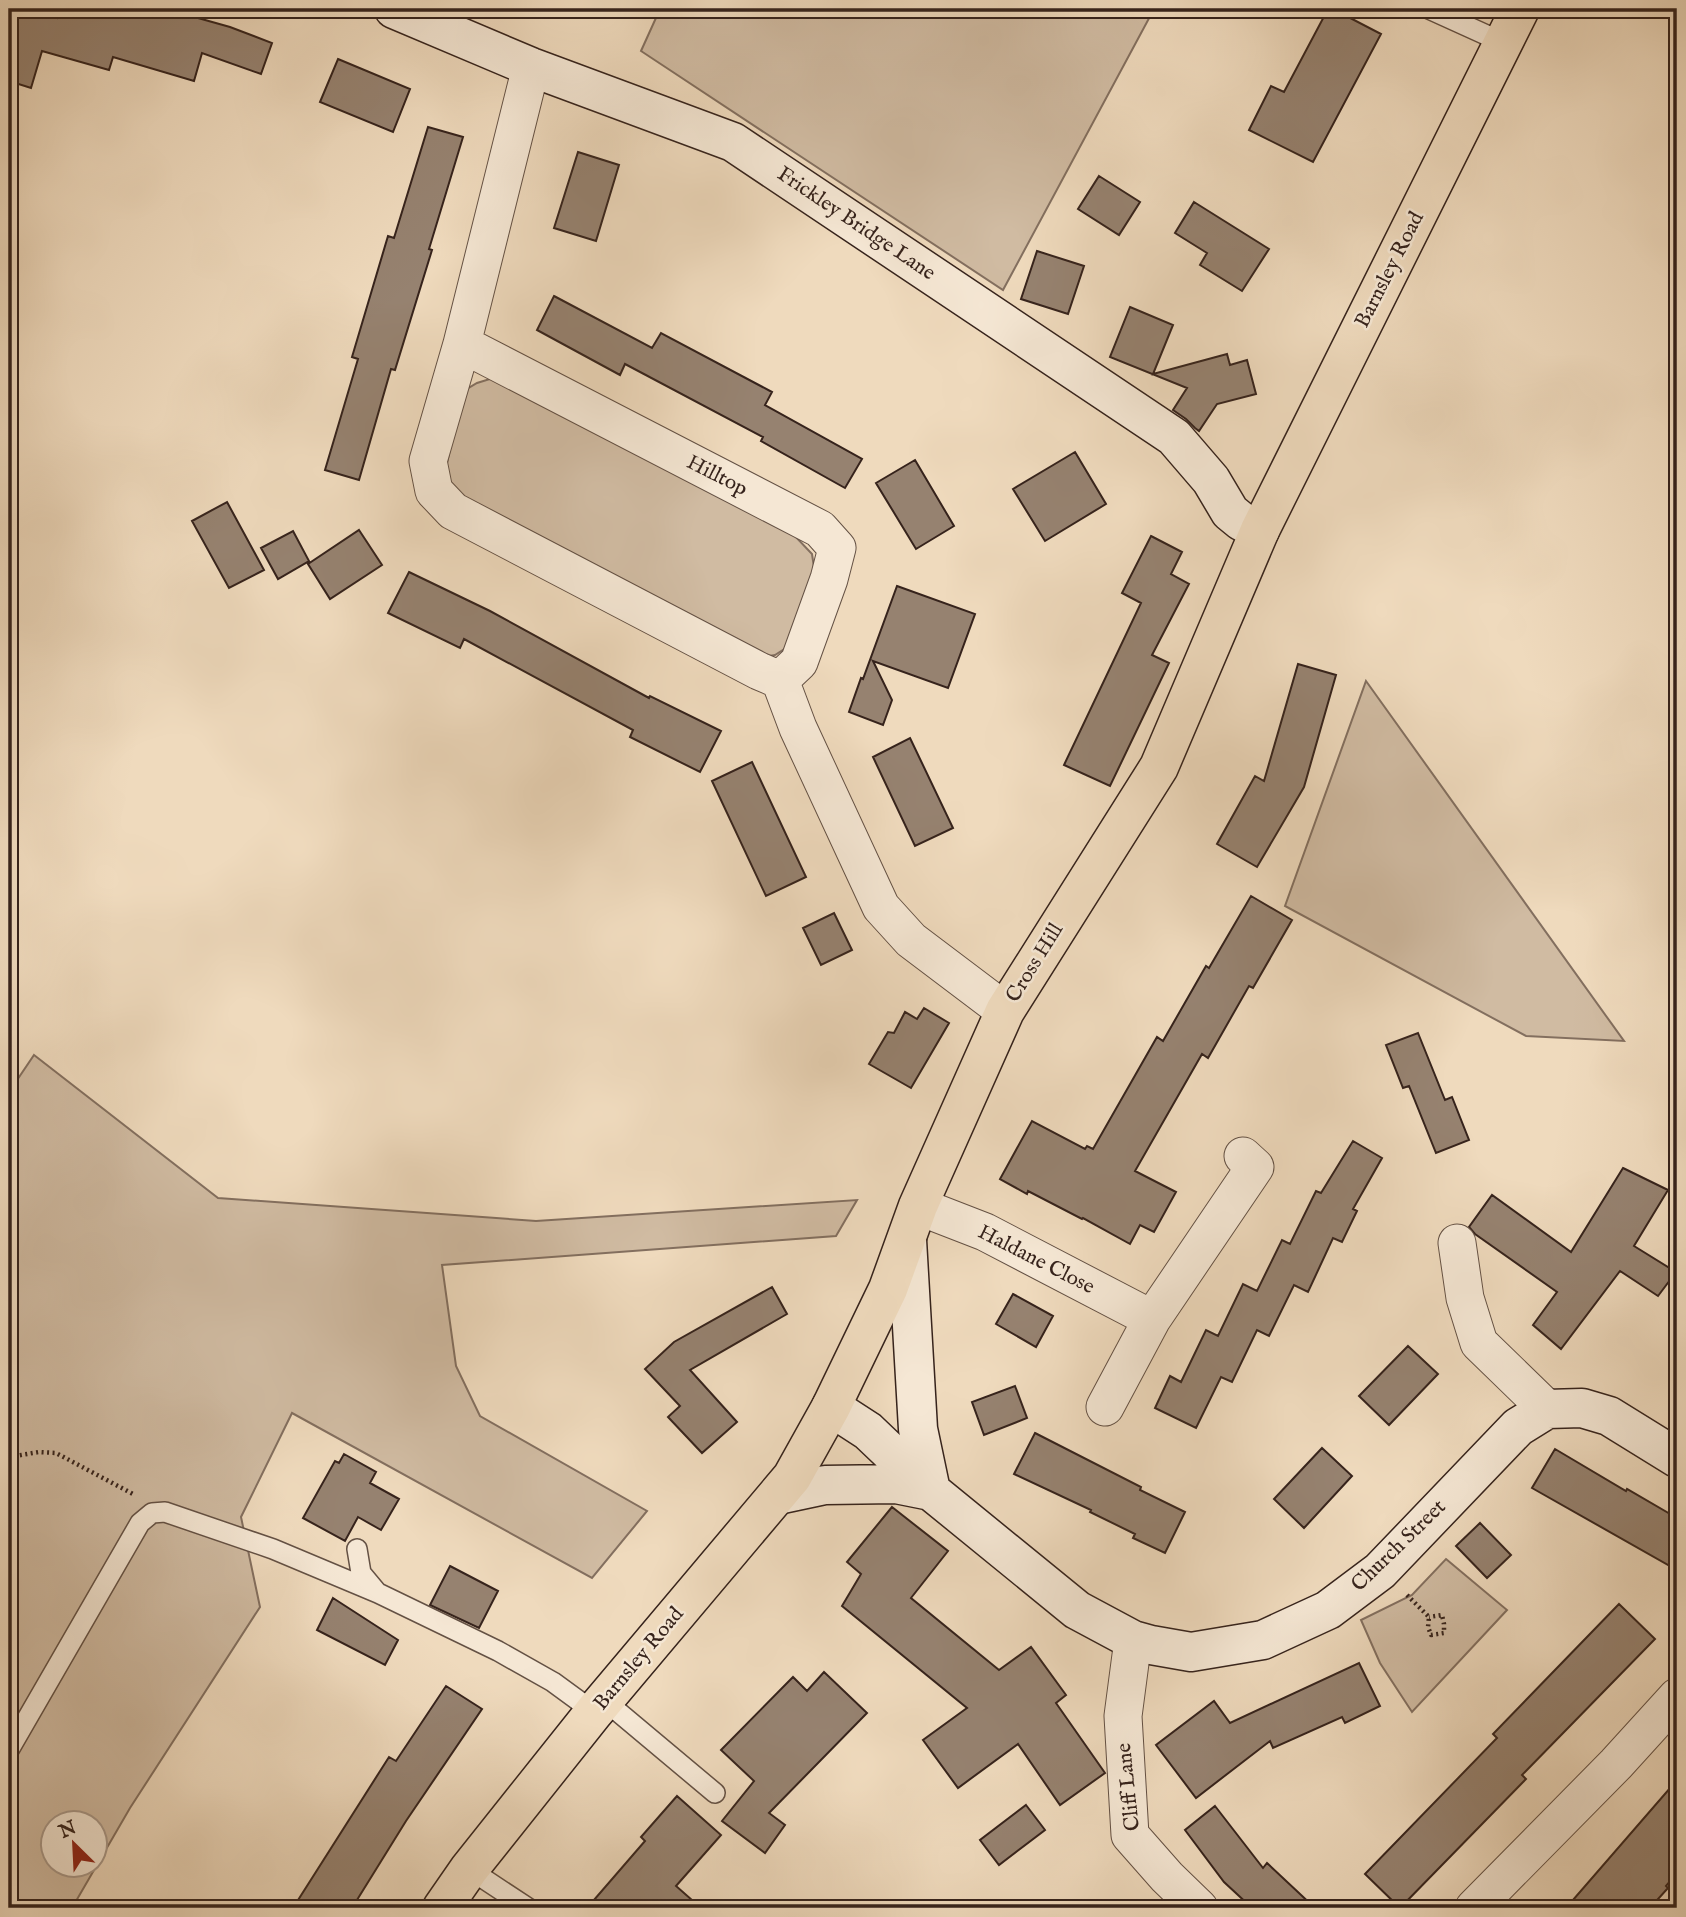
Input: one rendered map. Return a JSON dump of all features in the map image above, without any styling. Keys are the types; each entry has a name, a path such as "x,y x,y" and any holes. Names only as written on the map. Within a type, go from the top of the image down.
{"highway":[{"name":"Barnsley Road","path":"1260,530 1520,9"},
{"name":"Cross Hill","path":"831,1407 888,1289 912,1223 1005,1011 1159,767 1260,530"},
{"name":"Barnsley Road","path":"442,1908 469,1869 599,1706 792,1478 831,1407"}],"street":[{"name":"Frickley Bridge Lane","path":"394,9 531,67 733,142 1174,437 1211,480 1230,512 1260,530"},
{"path":"531,67 462,344 428,461 434,491 453,511 780,680 798,728 881,907 911,940 1005,1011"},
{"name":"Hilltop","path":"462,344 820,529 837,548 829,579 799,662 780,680"},
{"path":"1105,1406 1152,1319 1255,1167 1243,1156"},
{"path":"778,1495 825,1485 896,1484 931,1491 918,1429 912,1223"},
{"name":"Haldane Close","path":"912,1223 985,1232 1152,1319"},
{"path":"1457,1243 1465,1298 1479,1343 1547,1409 1582,1408 1609,1416 1677,1458"},
{"name":"Church Street","path":"831,1407 867,1431 931,1491 1077,1611 1133,1640 1191,1652 1263,1640 1328,1610 1380,1571 1518,1427 1547,1409"},
{"name":"Cliff Lane","path":"1133,1640 1123,1716 1130,1835 1199,1908"},
{"path":"1474,1908 1616,1764 1677,1697"}],"lane":[{"path":"1429,9 1504,43"},
{"path":"9,1751 140,1523 152,1513 165,1512 273,1549 378,1593 498,1651 599,1706 715,1793"},
{"path":"357,1549 361,1573 378,1593"},
{"path":"469,1869 528,1908"}],"path":[{"path":"9,1457 38,1452 56,1453 165,1512"},
{"path":"1406,1594 1429,1616 1442,1615 1444,1633 1431,1634 1429,1616"},
{"path":"1668,1908 1677,1898"}],"shaded area":[{"path":"660,9 1154,9 1003,290 641,51"},
{"path":"493,378 794,535 812,554 815,574 789,646 775,655 757,658 475,506 453,488 445,473 462,392"},
{"path":"1366,681 1624,1041 1526,1036 1285,906"},
{"path":"34,1055 218,1198 536,1221 857,1200 836,1236 442,1265 456,1366 480,1416 647,1511 592,1578 292,1413 241,1517 260,1607 108,1846 108,1808 38,1808 38,1878 89,1878 72,1908 9,1908 9,1466 12,1461 9,1458 9,1092"},
{"path":"1446,1559 1507,1610 1412,1712 1380,1663 1361,1620 1412,1595"}],"building":[{"path":"9,9 29,9 57,18 60,9 166,9 230,27 272,43 261,74 202,53 194,81 113,57 109,70 42,51 31,88 9,81"},
{"path":"1328,9 1333,9 1381,34 1313,162 1249,130 1271,86 1284,92"},
{"path":"338,59 410,89 393,132 320,102"},
{"path":"428,127 463,137 429,249 432,250 395,370 391,369 359,480 325,470 358,359 352,357 388,236 394,238"},
{"path":"578,152 619,165 596,241 554,228"},
{"path":"1099,176 1140,202 1119,235 1078,209"},
{"path":"1194,202 1269,249 1242,291 1200,265 1207,253 1175,233"},
{"path":"1037,251 1084,266 1068,314 1021,299"},
{"path":"554,296 652,348 661,333 772,392 765,405 862,459 845,488 761,441 763,437 625,364 620,375 537,330"},
{"path":"1130,307 1173,325 1153,374 1227,354 1230,365 1247,360 1256,394 1217,404 1199,431 1173,410 1187,388 1110,357"},
{"path":"1075,452 1106,504 1045,541 1013,489"},
{"path":"915,460 954,526 916,549 876,483"},
{"path":"227,502 264,570 229,588 192,521"},
{"path":"359,530 382,565 330,599 308,564"},
{"path":"293,531 309,561 278,579 261,548"},
{"path":"1151,536 1182,552 1171,574 1189,584 1152,655 1169,663 1110,786 1064,765 1141,603 1122,593"},
{"path":"409,572 490,611 649,698 650,696 721,731 700,772 630,737 633,730 464,639 460,648 388,613"},
{"path":"897,586 975,614 948,688 873,661 892,700 883,725 849,712"},
{"path":"1298,664 1336,675 1304,787 1257,867 1217,844 1255,776 1264,781"},
{"path":"910,738 953,828 915,846 873,757"},
{"path":"752,762 806,877 766,896 712,781"},
{"path":"1251,896 1292,920 1253,988 1249,986 1208,1058 1202,1054 1135,1171 1176,1192 1154,1232 1140,1225 1130,1244 1083,1218 1000,1179 1032,1121 1085,1149 1087,1146 1093,1149 1157,1037 1163,1041 1206,966 1209,968"},
{"path":"834,913 852,950 821,965 803,928"},
{"path":"924,1008 949,1023 911,1088 869,1064 888,1032 894,1033 905,1012 917,1019"},
{"path":"1418,1033 1445,1100 1452,1097 1469,1140 1436,1153 1409,1086 1403,1088 1386,1045"},
{"path":"1353,1141 1382,1158 1353,1209 1357,1211 1342,1242 1333,1238 1308,1292 1294,1285 1269,1336 1257,1330 1232,1382 1221,1377 1196,1428 1155,1408 1170,1376 1181,1382 1206,1330 1218,1336 1243,1284 1257,1291 1282,1240 1290,1244 1316,1191 1321,1193"},
{"path":"1623,1168 1668,1190 1634,1246 1676,1272 1658,1296 1620,1271 1561,1349 1533,1325 1557,1292 1469,1227 1492,1195 1571,1252"},
{"path":"772,1287 787,1314 690,1370 737,1422 702,1453 668,1417 680,1406 645,1369 674,1342"},
{"path":"1013,1294 1053,1316 1036,1347 996,1324"},
{"path":"1408,1346 1438,1374 1389,1425 1359,1396"},
{"path":"1015,1386 1027,1418 984,1435 972,1402"},
{"path":"1035,1433 1185,1512 1165,1553 1133,1538 1135,1534 1090,1512 1091,1510 1014,1474"},
{"path":"1322,1448 1352,1476 1304,1528 1274,1499"},
{"path":"1555,1449 1677,1518 1677,1570 1532,1488"},
{"path":"344,1454 376,1472 370,1483 399,1499 381,1530 358,1517 345,1541 303,1518 335,1461 339,1463"},
{"path":"892,1507 948,1551 911,1598 999,1670 1031,1647 1066,1695 1056,1703 1105,1773 1060,1805 1018,1744 958,1788 923,1740 967,1708 842,1606 861,1574 847,1562"},
{"path":"1480,1523 1511,1555 1487,1578 1456,1546"},
{"path":"450,1566 498,1591 479,1628 430,1605"},
{"path":"333,1598 398,1640 385,1665 317,1630"},
{"path":"1619,1604 1655,1639 1522,1775 1526,1779 1400,1908 1365,1874 1497,1738 1493,1734"},
{"path":"1359,1663 1380,1706 1345,1723 1342,1717 1273,1748 1270,1741 1196,1798 1156,1745 1214,1701 1230,1723"},
{"path":"824,1672 867,1713 769,1813 785,1825 765,1853 722,1821 754,1781 721,1750 793,1677 807,1691"},
{"path":"446,1686 482,1709 406,1821 352,1908 293,1908 389,1757 396,1761"},
{"path":"1677,1780 1677,1873 1666,1886 1668,1888 1650,1908 1566,1908"},
{"path":"677,1796 721,1835 676,1886 701,1908 587,1908 645,1841 641,1837"},
{"path":"1026,1805 1045,1830 999,1865 980,1840"},
{"path":"1215,1806 1263,1868 1267,1863 1315,1908 1252,1908 1224,1882 1185,1830"}]}
